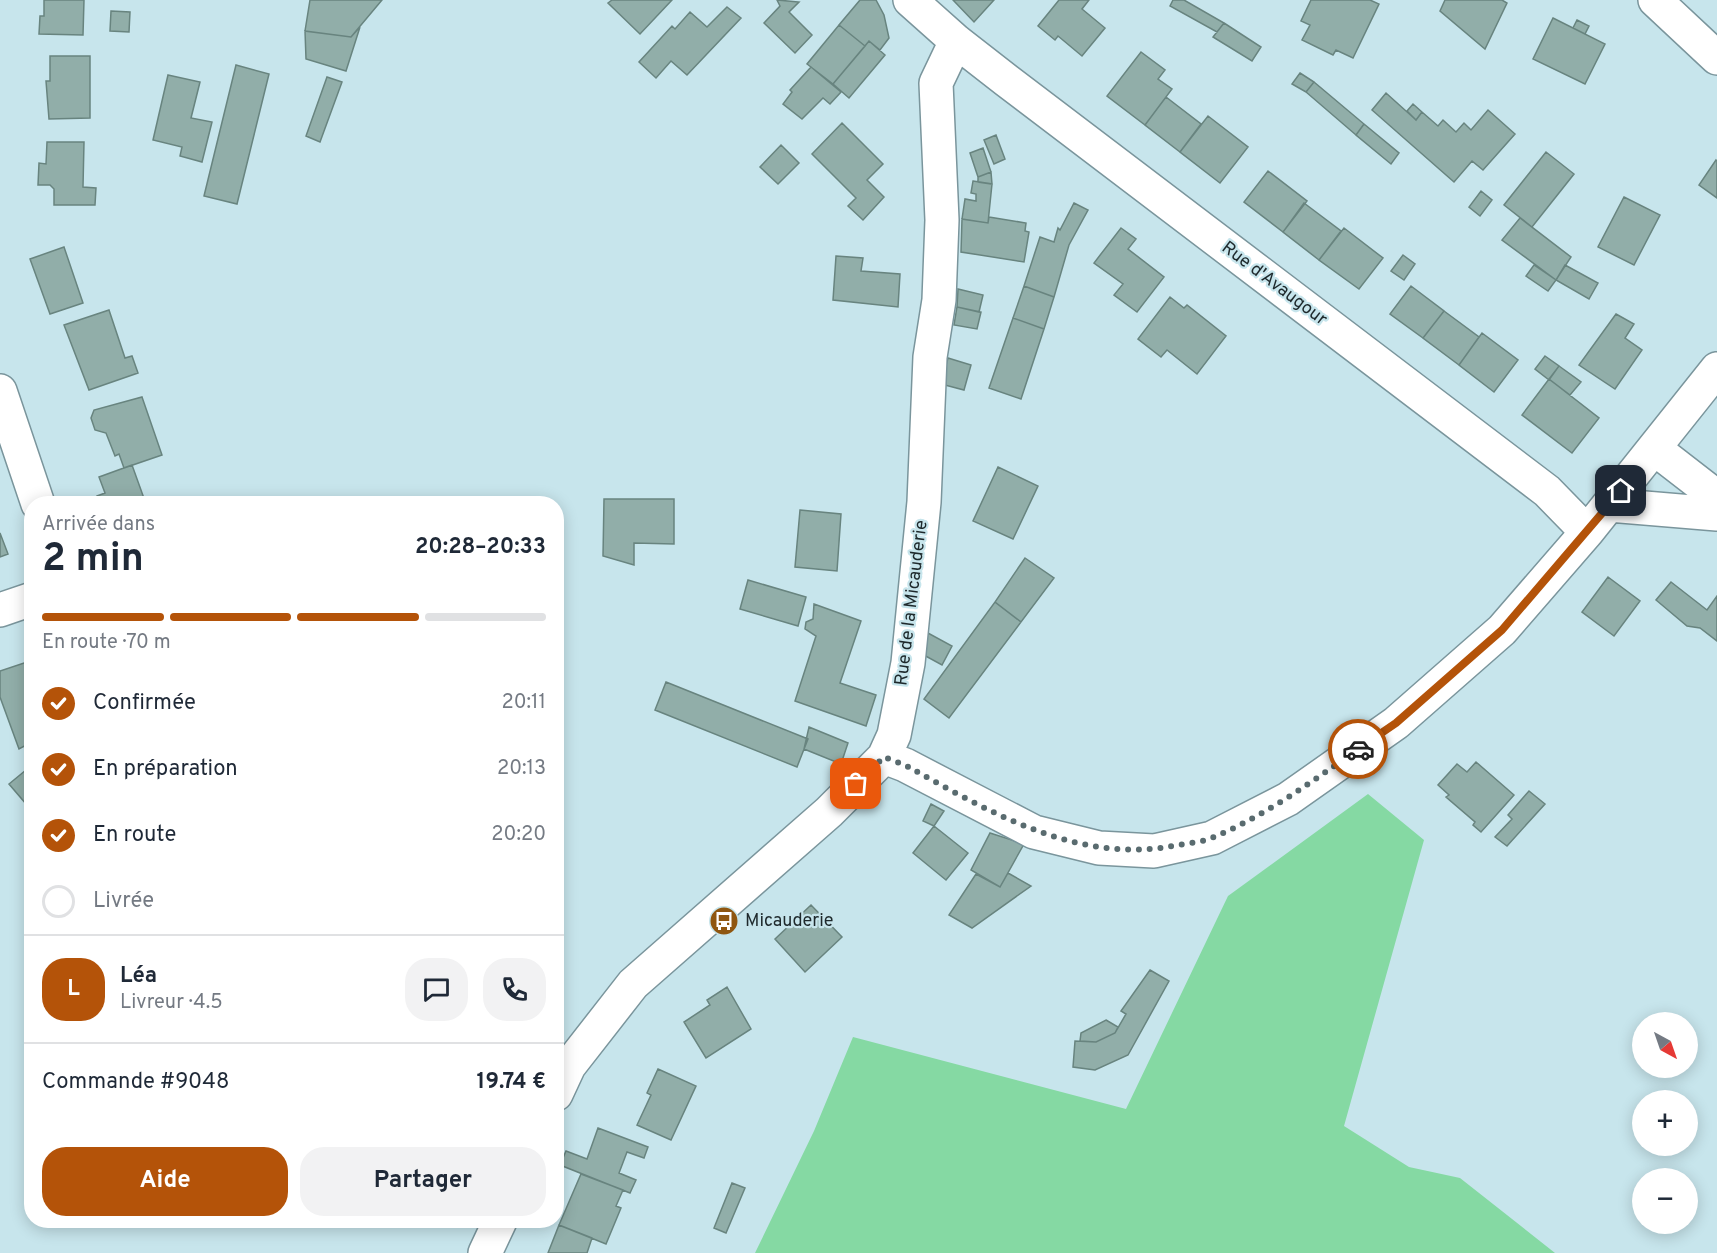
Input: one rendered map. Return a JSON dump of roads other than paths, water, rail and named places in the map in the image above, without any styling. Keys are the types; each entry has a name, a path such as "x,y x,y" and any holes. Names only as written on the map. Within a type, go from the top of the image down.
{"street":[{"path":"910,0 956,41"},
{"path":"1655,0 1717,58"},
{"name":"Rue d'Avaugour","path":"956,41 1547,490 1587,532"},
{"name":"Rue de la Micauderie","path":"564,1077 569,1066 633,984 812,827 884,757 894,735 908,663 924,502 930,357 939,300 942,220 936,83 956,41"},
{"path":"884,757 905,765 1025,828 1045,835 1099,848 1154,851 1212,838 1288,799 1396,723 1502,630 1587,532 1717,369"},
{"path":"0,391 35,496"},
{"path":"1655,449 1717,497"},
{"path":"1609,505 1717,514"},
{"path":"0,610 24,602"},
{"path":"485,1253 497,1228"}],"place":[{"name":"Micauderie","path":"724,921"}]}
